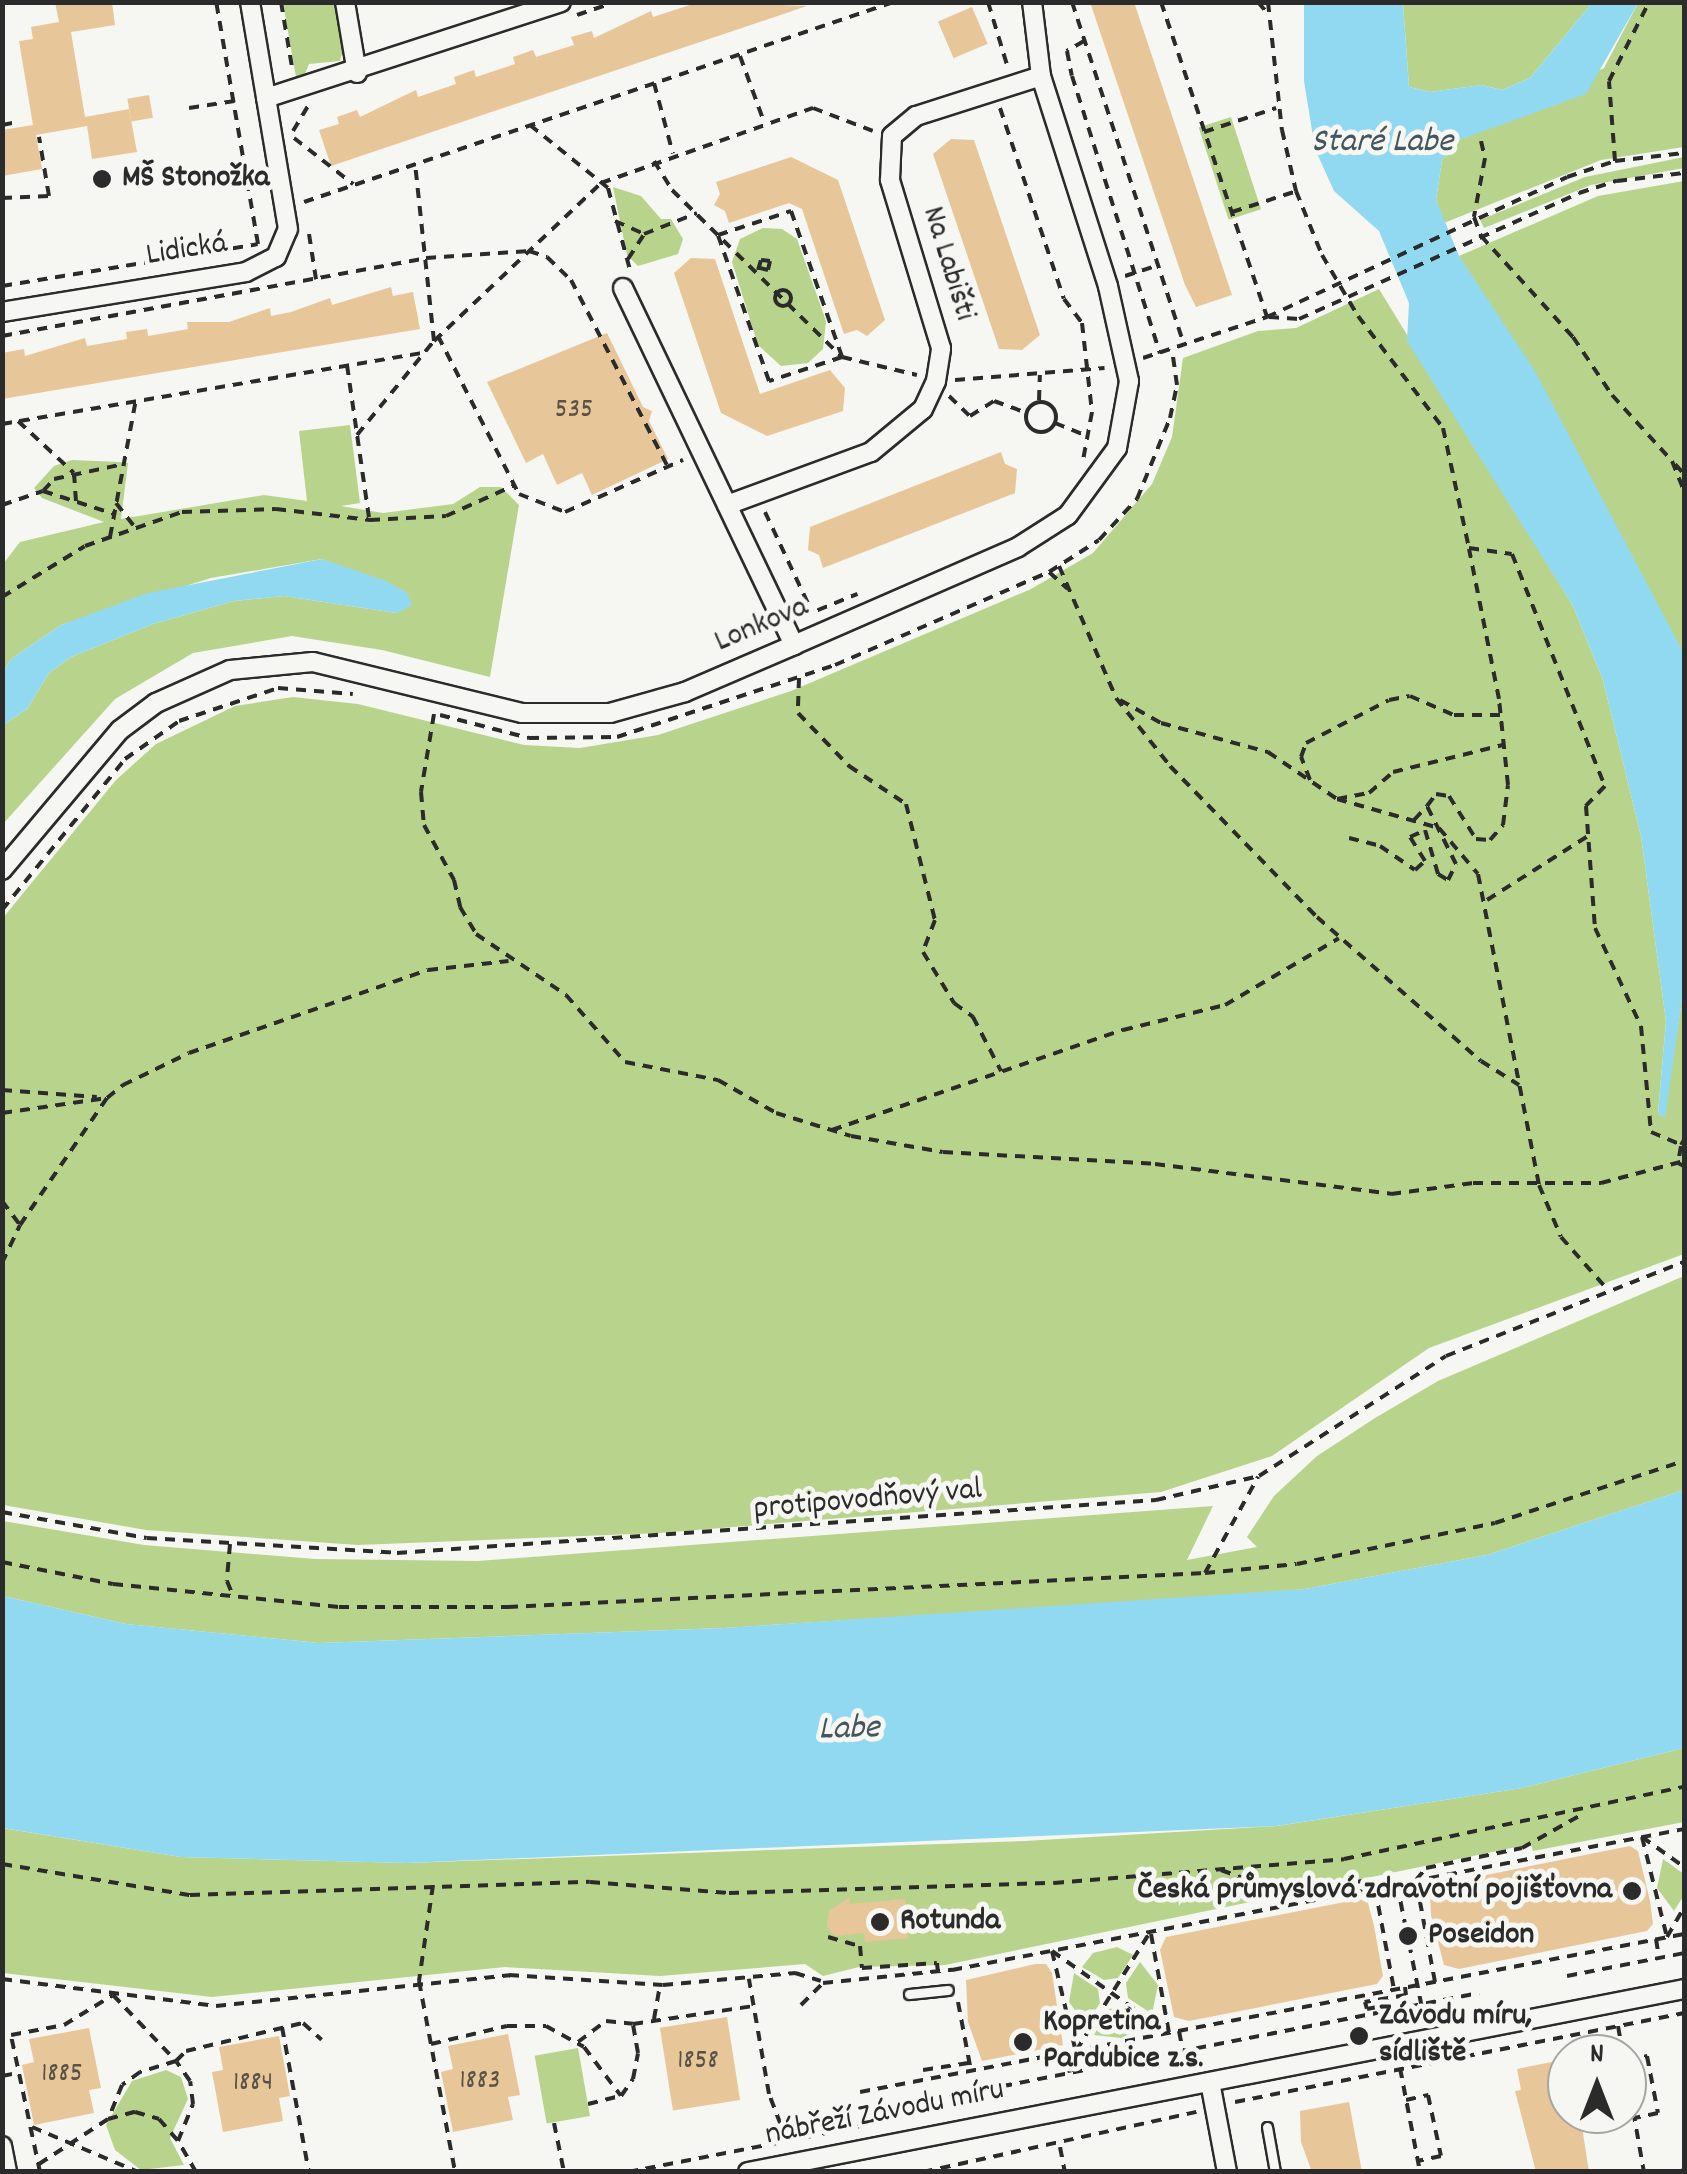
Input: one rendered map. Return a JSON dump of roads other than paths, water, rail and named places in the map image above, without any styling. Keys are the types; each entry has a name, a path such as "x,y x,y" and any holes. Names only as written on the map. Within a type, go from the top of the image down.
{"street":[{"path":"250,2 266,98 357,73 561,2"},
{"path":"345,2 357,73"},
{"name":"Lonkova","path":"2,870 120,730 156,703 230,670 313,662 522,712 580,716 643,706 1018,547 1068,515 1117,448 1130,400 1127,362 1106,282 1041,76 1032,2"},
{"name":"Na Labišti","path":"727,505 896,437 941,387 940,335 890,180 891,140 916,116 1041,76"},
{"name":"Lidická","path":"2,312 246,272 270,262 288,229 266,98"},
{"path":"623,288 794,644"},
{"name":"nábřeží Závodu míru","path":"748,2172 1684,1990"},
{"path":"1210,2082 1228,2172"},
{"path":"2,2146 8,2172"}],"lane":[{"path":"909,1994 948,1990"},
{"path":"1266,2127 1275,2172"}],"water":[{"name":"Staré Labe","path":"1304,3 1403,3 1409,87 1430,92 1482,85 1502,90 1530,78 1592,3 1638,3 1586,94 1459,140 1442,160 1436,200 1459,256 1535,371 1684,654 1684,986 1665,1118 1658,1113 1666,1021 1641,836 1603,680 1573,606 1407,341 1409,303 1379,231 1334,191 1315,149 1304,81"},
{"path":"322,559 386,581 407,593 412,605 397,613 284,596 234,601 153,624 71,657 49,673 27,709 3,725 3,673 11,659 61,625 148,593"},
{"name":"Labe","path":"1684,1490 1684,1748 1522,1788 1276,1826 407,1863 181,1857 3,1828 3,1596 126,1624 319,1643 724,1628 1305,1589 1487,1555"}],"place":[{"name":"MŠ Stonožka","path":"102,179"},
{"name":"Česká průmyslová zdravotní pojišťovna","path":"1632,1891"},
{"name":"Rotunda","path":"880,1922"},
{"name":"Poseidon","path":"1408,1936"},
{"name":"Závodu míru, sídliště","path":"1359,2036"},
{"name":"Kopretina Pardubice z.s.","path":"1023,2042"}]}
